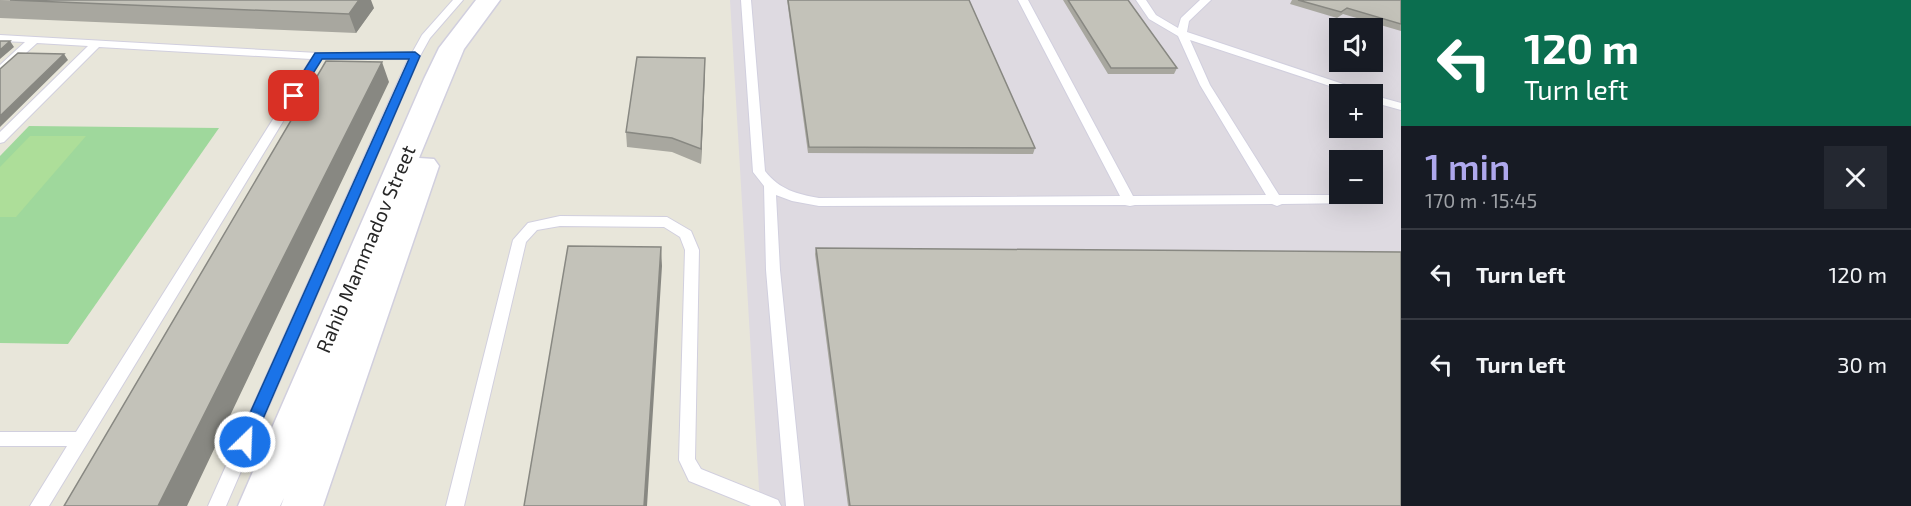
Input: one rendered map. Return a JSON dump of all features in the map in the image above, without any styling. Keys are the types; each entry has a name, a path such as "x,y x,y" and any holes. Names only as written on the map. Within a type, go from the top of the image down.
{"main road":[{"name":"Rahib Mammadov Street","path":"259,506 441,60 488,0"},
{"name":"Rahib Mammadov Street","path":"302,506 441,60 479,33 503,0"}],"lane":[{"path":"441,60 426,37 458,0"},
{"path":"746,0 759,172 769,187 787,196 819,202 1329,200"},
{"path":"1023,0 1130,202"},
{"path":"1141,0 1152,17 1182,34 1333,84"},
{"path":"1206,0 1184,20 1182,34 1205,85 1277,202"},
{"path":"0,38 318,56 441,60"},
{"path":"0,71 34,40"},
{"path":"0,139 96,44"},
{"path":"39,506 318,56"},
{"path":"217,506 441,60"},
{"path":"1383,101 1401,107"},
{"path":"769,187 773,270 795,506"},
{"path":"455,506 520,240 533,226 560,221 667,222 686,234 692,250 687,460 695,476 772,506"},
{"path":"0,439 82,439"}],"shaded area":[{"path":"730,0 1401,0 1401,506 760,506"}],"green space":[{"path":"29,126 219,128 68,344 0,343 0,156"},
{"path":"30,136 86,136 16,217 0,217 0,167"}],"building":[{"path":"10,0 359,0 349,14"},
{"path":"788,0 969,0 1035,148 809,147"},
{"path":"1068,0 1128,0 1177,68 1111,68"},
{"path":"1298,0 1401,0 1401,24 1347,8 1341,12"},
{"path":"0,41 10,41 0,50"},
{"path":"18,53 64,54 0,116 0,69"},
{"path":"637,57 705,58 701,149 672,138 626,132"},
{"path":"326,61 382,62 158,506 64,506"},
{"path":"568,246 661,247 644,506 524,506"},
{"path":"816,248 1401,252 1401,506 850,506"}],"route":[{"path":"245,442 415,56 318,56 294,96"}]}
